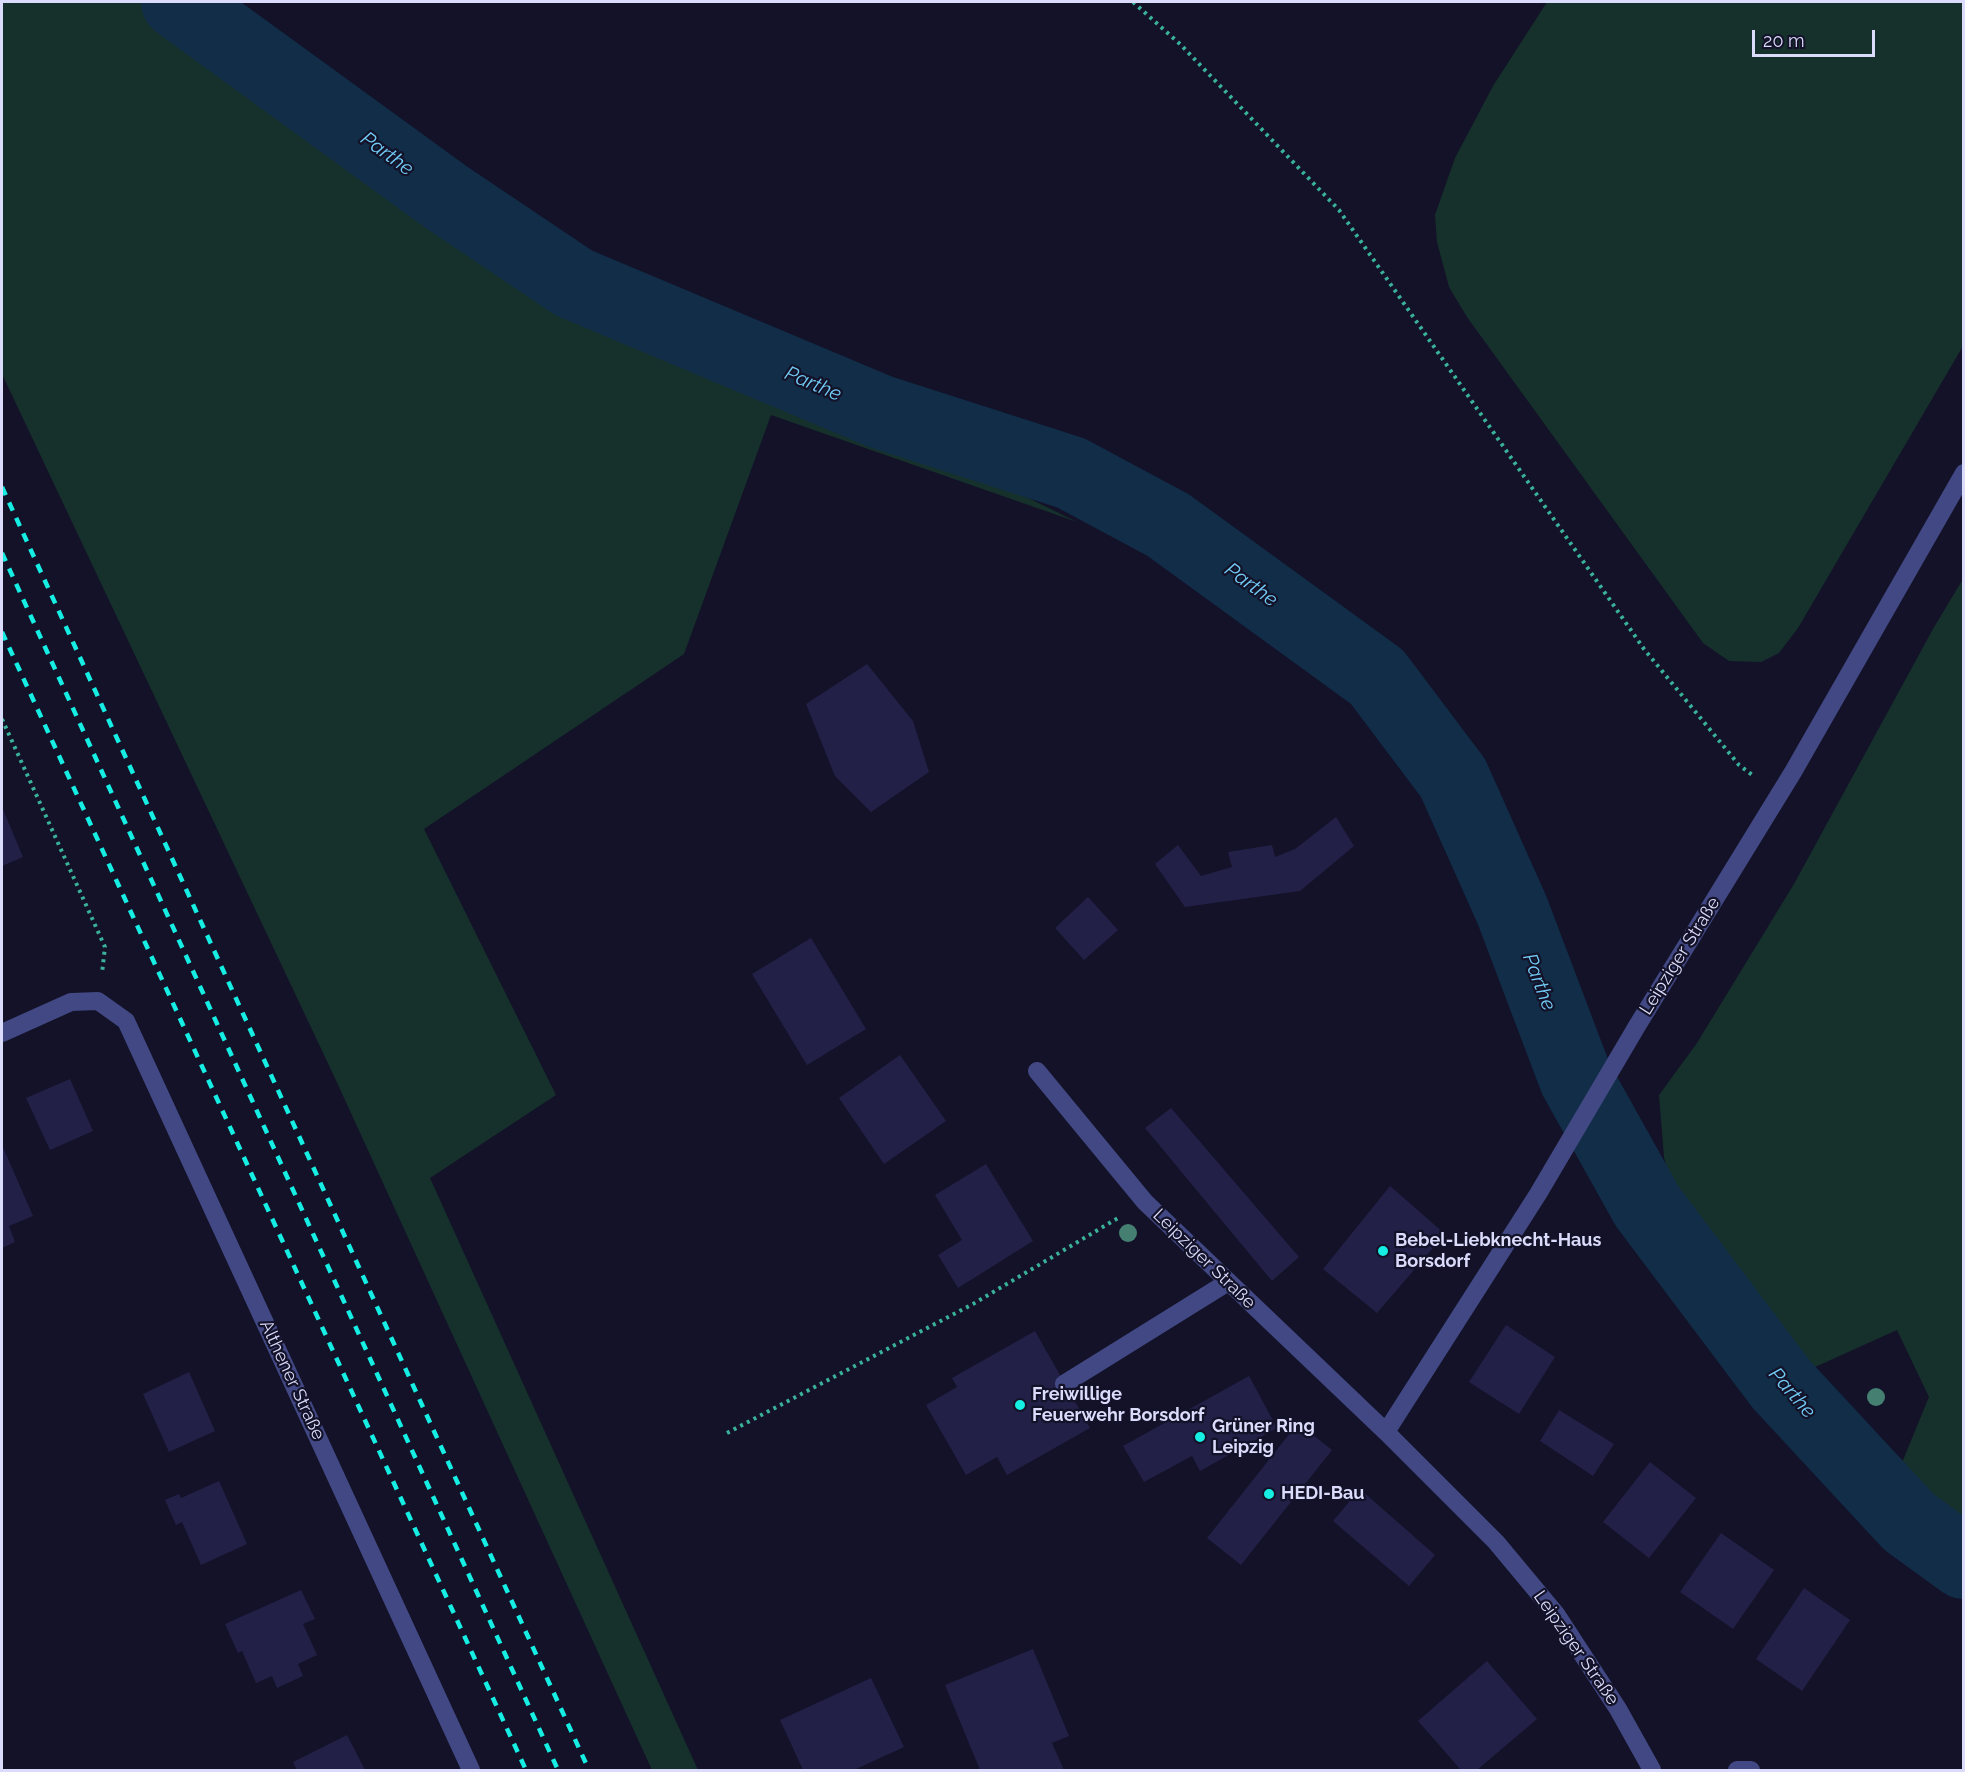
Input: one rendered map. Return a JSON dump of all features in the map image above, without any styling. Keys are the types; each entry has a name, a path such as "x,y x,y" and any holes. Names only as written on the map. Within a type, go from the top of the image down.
{"street":[{"name":"Leipziger Straße","path":"1386,1432 1539,1194 1612,1068 1793,772 1964,473"},
{"path":"2,1033 71,1002 98,1001"},
{"name":"Althener Straße","path":"98,1001 126,1021 471,1770"},
{"name":"Leipziger Straße","path":"1037,1071 1145,1202 1386,1432 1496,1542 1556,1614 1618,1709 1652,1770"},
{"path":"1065,1384 1228,1282"},
{"path":"1737,1770 1751,1770"}],"path":[{"path":"1133,2 1180,44 1339,210 1644,649 1739,765 1779,795"},
{"path":"2,719 105,947 98,1001"},
{"path":"726,1433 973,1304 1145,1202"}],"green space":[{"path":"2,2 147,2 566,299 878,424 1077,522 771,415 684,654 424,829 556,1095 430,1178 698,1770 652,1770 334,1076 2,374"},
{"path":"1547,2 1963,2 1963,346 1798,628 1779,653 1761,662 1729,661 1703,643 1467,317 1449,287 1437,242 1435,215 1455,158 1493,86"},
{"path":"1963,579 1963,1545 1921,1516 1894,1482 1929,1397 1897,1330 1804,1372 1674,1199 1664,1157 1659,1095 1697,1043 1794,884 1933,629"}],"building":[{"path":"867,664 913,721 929,772 871,812 835,776 806,704"},
{"path":"2,807 23,857 2,866"},
{"path":"1336,817 1354,846 1300,891 1185,907 1155,864 1178,845 1201,876 1232,867 1228,852 1272,845 1275,857 1295,849"},
{"path":"1088,897 1118,930 1084,960 1055,928"},
{"path":"811,938 866,1029 807,1065 752,974"},
{"path":"900,1055 946,1121 884,1164 839,1098"},
{"path":"70,1079 93,1131 50,1150 26,1098"},
{"path":"1171,1108 1299,1257 1272,1281 1145,1128"},
{"path":"2,1145 33,1216 9,1226 15,1242 2,1248"},
{"path":"986,1164 1033,1241 958,1288 938,1255 962,1240 935,1195"},
{"name":"Bebel-Liebknecht-Haus Borsdorf","path":"1390,1186 1445,1234 1377,1313 1323,1269"},
{"path":"1506,1325 1555,1357 1519,1414 1469,1382"},
{"path":"1035,1331 1090,1428 1007,1475 997,1457 966,1475 926,1405 957,1387 952,1378"},
{"path":"189,1372 215,1431 169,1452 143,1394"},
{"name":"Grüner Ring Leipzig","path":"1249,1376 1277,1428 1200,1471 1192,1456 1144,1482 1123,1446"},
{"path":"1559,1410 1614,1444 1593,1476 1540,1441"},
{"name":"HEDI-Bau","path":"1298,1423 1332,1450 1241,1565 1207,1538"},
{"path":"1650,1462 1696,1498 1649,1558 1603,1522"},
{"path":"219,1481 247,1544 201,1565 182,1522 176,1525 165,1500 179,1494 181,1498"},
{"path":"1360,1489 1435,1555 1409,1586 1333,1521"},
{"path":"1721,1533 1774,1570 1733,1629 1680,1592"},
{"path":"1804,1588 1850,1620 1802,1691 1756,1659"},
{"path":"301,1590 315,1619 303,1624 317,1655 298,1664 303,1676 277,1688 272,1676 256,1683 242,1651 238,1653 225,1624"},
{"path":"1033,1649 1069,1736 1052,1743 1064,1770 980,1770 945,1685"},
{"path":"1487,1661 1537,1719 1477,1770 1461,1770 1418,1721"},
{"path":"871,1678 904,1747 854,1770 803,1770 780,1720"},
{"path":"347,1735 365,1770 297,1770 293,1762"}],"waterway":[{"name":"Parthe","path":"178,2 446,197 574,283 881,412 1071,473 1168,525 1377,677 1453,778 1512,910 1576,1079 1647,1206 1781,1384 1909,1522 1964,1562"}],"railway":[{"path":"2,487 589,1770"},
{"path":"2,553 558,1770"},
{"path":"2,632 526,1770"}],"place":[{"name":"Bebel-Liebknecht-Haus Borsdorf","path":"1383,1251"},
{"name":"Freiwillige Feuerwehr Borsdorf","path":"1020,1405"},
{"name":"Grüner Ring Leipzig","path":"1200,1437"},
{"name":"HEDI-Bau","path":"1269,1494"}]}
